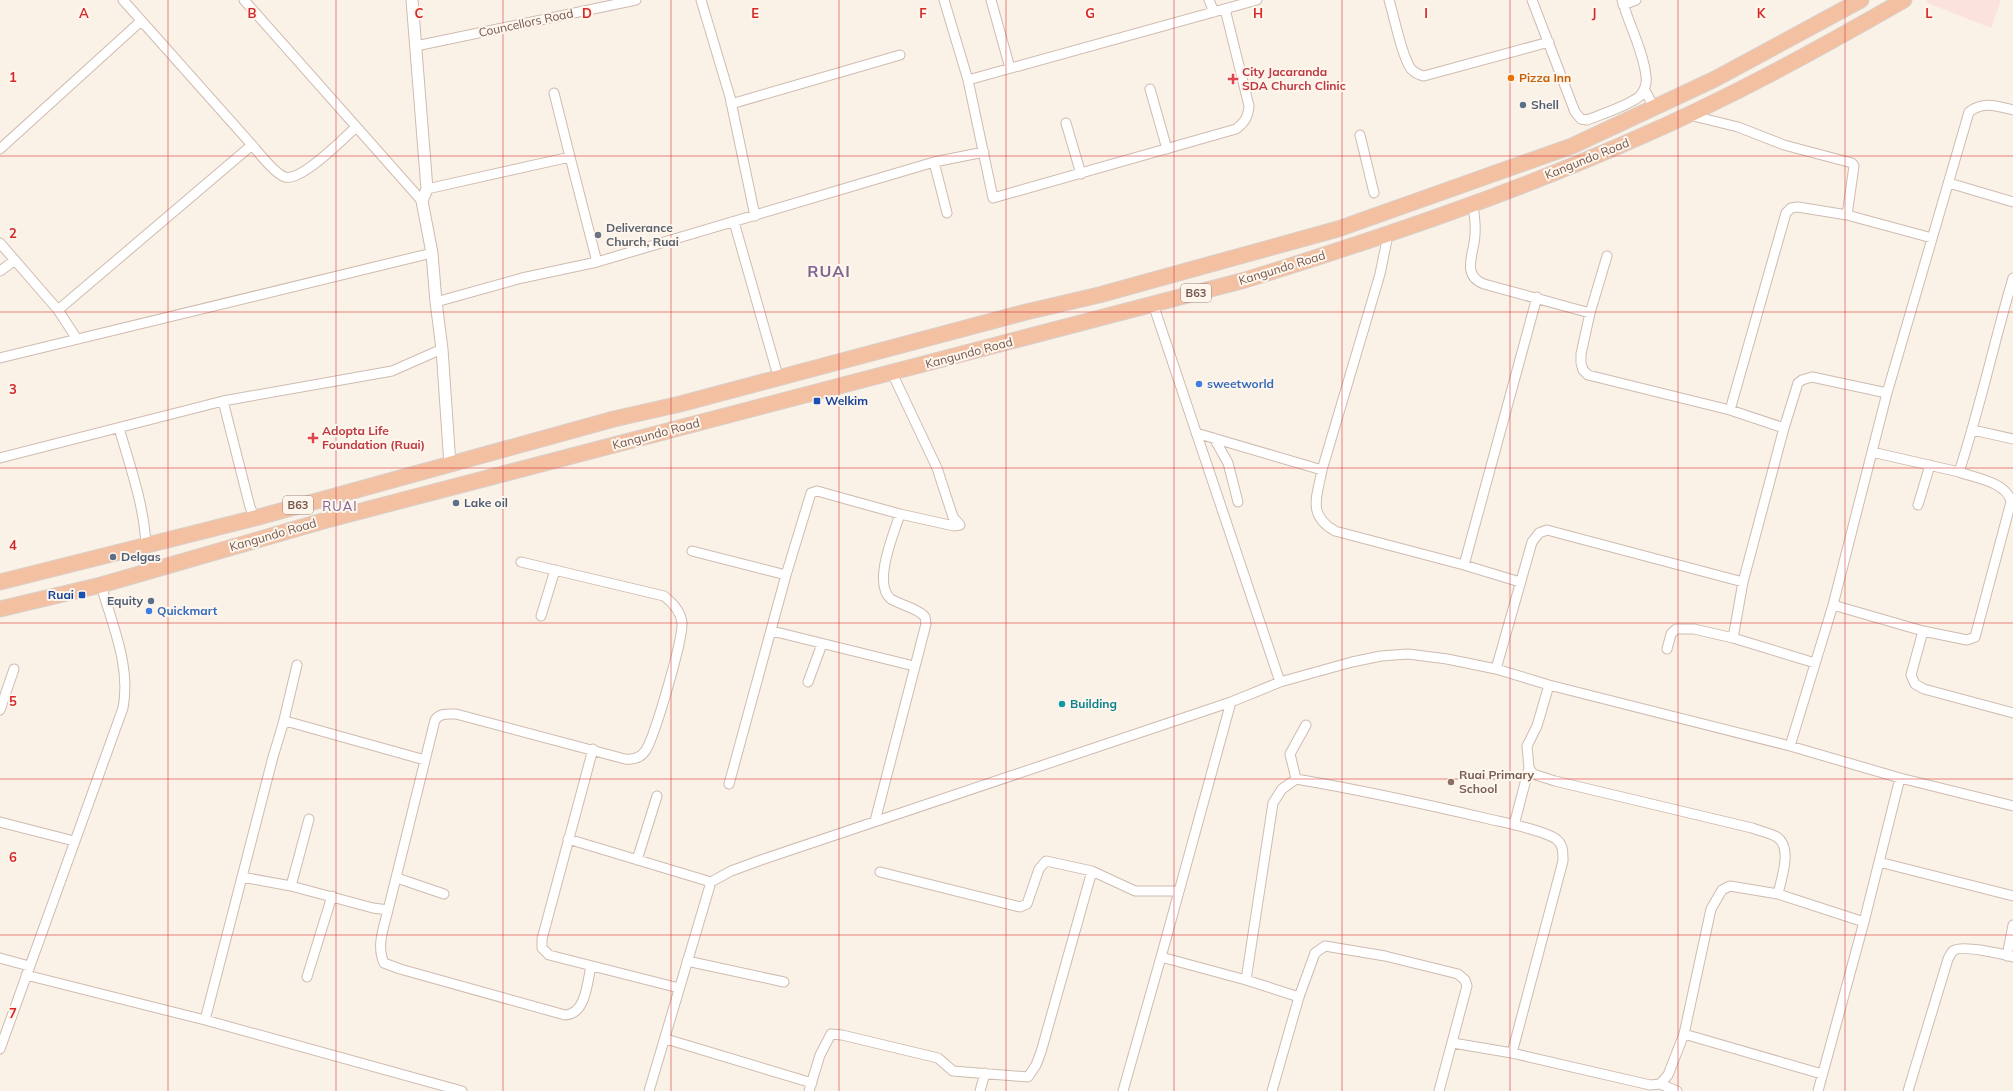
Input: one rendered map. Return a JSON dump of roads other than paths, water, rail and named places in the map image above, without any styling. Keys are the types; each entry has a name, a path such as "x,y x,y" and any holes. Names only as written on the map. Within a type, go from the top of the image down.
{"highway":[{"name":"Kangundo Road","path":"0,582 143,546 210,527 255,518 614,419 680,404 1026,312 1099,295 1338,229 1572,146 1715,79 1861,0"},
{"name":"Kangundo Road","path":"0,609 101,585 323,521 1245,280 1388,235 1473,205 1627,143 1752,84 1904,0"},
{"path":"1715,79 1727,95"},
{"path":"1619,124 1627,143"},
{"path":"1572,146 1580,163"},
{"path":"143,546 146,572"}],"street":[{"path":"123,0 279,174 286,177 295,177 315,163 356,127"},
{"path":"244,0 422,201 432,253 442,349 450,465"},
{"path":"412,0 427,190 422,201"},
{"name":"Councellors Road","path":"416,46 636,0"},
{"path":"701,0 730,97 730,104 755,216"},
{"path":"944,0 968,80 993,198 1236,129 1244,122 1248,115 1248,106 1225,9"},
{"path":"991,0 1010,68"},
{"path":"1209,0 1214,12"},
{"path":"968,80 1257,0"},
{"path":"1389,0 1406,58 1411,68 1417,74 1424,76 1549,42"},
{"path":"1532,0 1575,112 1581,119 1587,120 1622,105 1639,97 1645,90"},
{"path":"1636,0 1622,2 1646,76 1645,90 1654,108"},
{"path":"0,149 141,21"},
{"path":"730,104 900,55"},
{"path":"1150,89 1167,149"},
{"path":"554,93 597,262"},
{"path":"1790,746 1833,605 1887,393 1969,112 1976,106 1985,105 1995,105 2013,110"},
{"path":"1688,114 1738,127 1784,144 1852,163 1854,166 1847,215"},
{"path":"1066,123 1081,174"},
{"path":"1360,134 1374,193"},
{"path":"58,310 252,145"},
{"path":"436,302 522,278 597,262 934,162 984,152"},
{"path":"427,190 570,157"},
{"path":"934,162 947,213"},
{"path":"1949,183 2013,202"},
{"path":"1473,205 1475,235 1470,262 1472,276 1484,284 1537,297 1590,313"},
{"path":"1730,410 1786,214 1792,208 1798,207 1847,215 1932,238"},
{"path":"734,222 776,369"},
{"path":"1388,235 1380,274 1322,470 1316,502 1317,514 1321,522 1335,531 1464,565 1520,582"},
{"path":"0,243 58,310 77,339"},
{"path":"0,358 432,253"},
{"path":"1607,256 1590,313 1581,362 1583,370 1588,375 1730,410 1784,428"},
{"path":"0,271 15,260"},
{"path":"1958,472 1973,430 1994,343 2013,278"},
{"path":"1464,565 1537,297"},
{"path":"1153,304 1280,682"},
{"path":"0,458 223,401 392,371 442,349"},
{"path":"729,784 772,631 786,575 812,492 817,491 900,514 954,526 960,525 954,517 937,468 892,373"},
{"path":"1733,638 1743,582 1796,388 1802,380 1812,377 1887,393"},
{"path":"223,401 250,506 255,518"},
{"path":"119,428 139,495 144,525 143,546"},
{"path":"1973,430 2013,438"},
{"path":"1196,433 1322,470"},
{"path":"1214,438 1228,463 1238,502"},
{"path":"1833,605 1923,631 1967,640 1975,637 2011,502 2010,497 2001,488 1958,472 1872,452"},
{"path":"1918,506 1930,465"},
{"path":"875,821 926,624 925,617 918,610 891,598 886,593 883,585 883,574 889,547 900,514"},
{"path":"1496,669 1532,542 1539,533 1547,530 1743,582"},
{"path":"692,551 786,575"},
{"path":"521,562 664,596 674,604 680,616 681,631 652,738 646,751 633,760 456,714 444,714 438,716 435,720 388,910 380,945 380,955 384,963 400,969 565,1015 572,1014 579,1009 591,966"},
{"path":"541,616 555,570"},
{"path":"0,1049 123,708 125,697 125,675 123,661 101,585"},
{"path":"1667,649 1671,634 1676,629 1694,629 1733,638 1815,662"},
{"path":"772,631 914,666"},
{"path":"1923,631 1911,675 1915,684 1924,690 2013,713"},
{"path":"808,682 822,644"},
{"path":"649,1091 666,1039 679,988 711,882 731,871 875,821 1231,702 1280,682 1352,662 1381,656 1408,654 1447,658 1496,669 1549,685 1790,746 1900,778 2013,806"},
{"path":"205,1020 273,757 283,724 297,665"},
{"path":"0,710 14,670"},
{"path":"1514,825 1529,768 1527,746 1537,726 1549,685"},
{"path":"1123,1091 1231,702"},
{"path":"283,724 289,722 425,760"},
{"path":"1296,779 1290,754 1306,725"},
{"path":"593,749 541,944 542,948 549,955 679,988"},
{"path":"1529,768 1534,774 1555,781 1752,828 1776,836 1782,842 1785,857 1778,894"},
{"path":"1818,1091 1864,922 1900,778"},
{"path":"1246,980 1273,803 1282,789 1296,779 1423,803 1514,825 1555,838 1563,849 1563,861 1512,1052"},
{"path":"637,860 657,796"},
{"path":"291,886 309,819"},
{"path":"0,822 74,841"},
{"path":"568,839 711,882"},
{"path":"880,872 1020,907 1027,904 1039,869 1046,861 1092,871 1135,891 1179,891"},
{"path":"1879,862 2013,896"},
{"path":"666,1039 810,1087 820,1055 831,1034 842,1035 938,1058 953,1071 985,1072 1012,1077 1028,1077 1036,1065 1092,871"},
{"path":"242,877 291,886 372,908 388,910"},
{"path":"397,878 444,894"},
{"path":"1660,1084 1668,1075 1684,1034 1711,909 1722,890 1730,886 1778,894 1864,922"},
{"path":"307,976 332,896"},
{"path":"1908,1091 1948,959 1953,951 1960,949 2010,956 2013,925"},
{"path":"1272,1091 1299,997 1315,953 1325,946 1385,956 1458,974 1465,980 1468,986 1439,1091"},
{"path":"1161,957 1246,980 1299,997"},
{"path":"0,958 29,966"},
{"path":"687,961 784,982"},
{"path":"26,975 205,1020 446,1089 462,1091"},
{"path":"1684,1034 1822,1074"},
{"path":"1453,1043 1512,1052 1650,1085 1660,1084 1677,1091"},
{"path":"980,1091 985,1072"}],"place":[{"name":"Pizza Inn","path":"1511,78"},
{"name":"City Jacaranda SDA Church Clinic","path":"1233,79"},
{"name":"Shell","path":"1523,105"},
{"name":"Deliverance Church, Ruai","path":"598,235"},
{"name":"sweetworld","path":"1199,384"},
{"name":"Welkim","path":"817,401"},
{"name":"Adopta Life Foundation (Ruai)","path":"313,438"},
{"name":"Lake oil","path":"456,503"},
{"name":"Delgas","path":"113,557"},
{"name":"Ruai","path":"82,595"},
{"name":"Equity","path":"151,601"},
{"name":"Quickmart","path":"149,611"},
{"name":"Building","path":"1062,704"},
{"name":"Ruai Primary School","path":"1451,782"}],"district":[{"name":"RUAI","path":"829,271"},
{"name":"RUAI","path":"340,506"}]}
